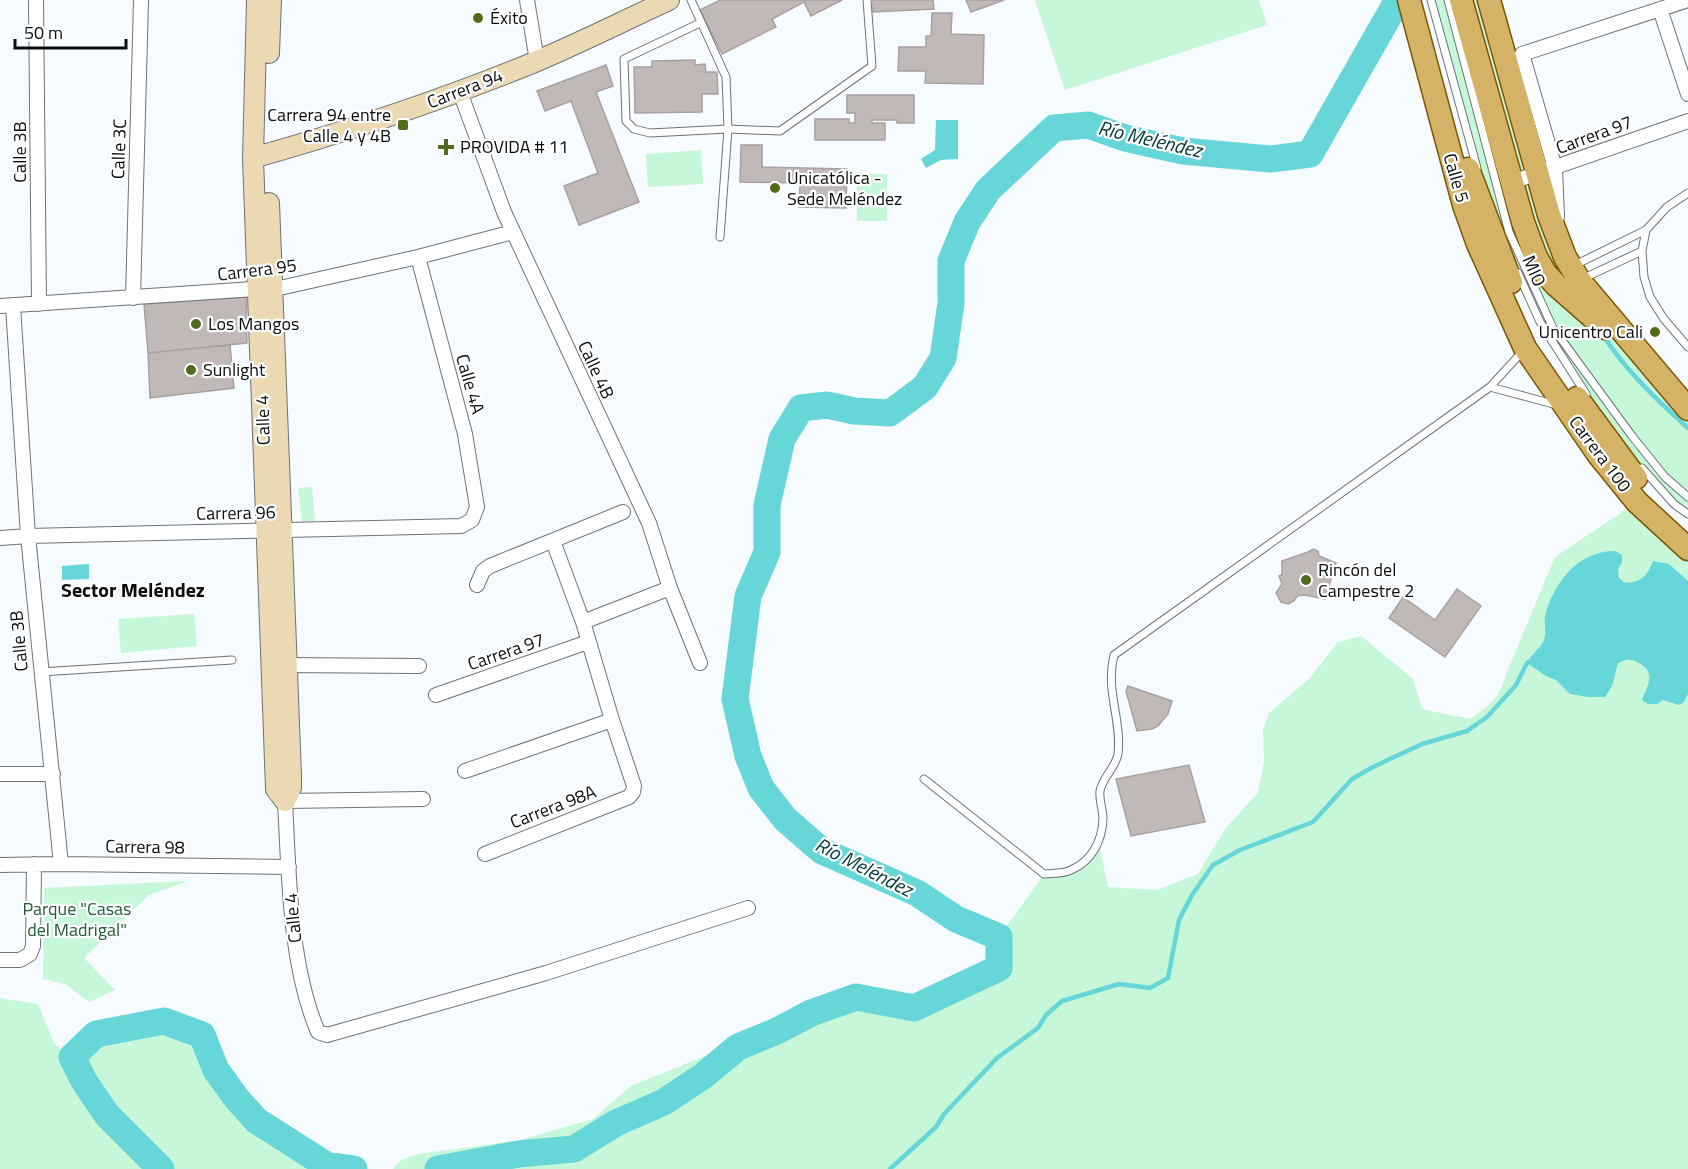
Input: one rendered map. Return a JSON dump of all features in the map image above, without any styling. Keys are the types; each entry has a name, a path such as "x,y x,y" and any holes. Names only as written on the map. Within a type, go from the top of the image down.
{"main road":[{"name":"Calle 5","path":"1409,0 1432,47 1464,205 1478,244 1525,348"},
{"path":"1422,0 1432,47 1472,181 1508,275 1539,342 1644,488 1669,516 1688,532"},
{"path":"1461,0 1465,38 1532,248 1545,273 1565,294 1657,374"},
{"path":"1490,0 1497,29 1546,171 1558,242 1575,274 1688,409"},
{"name":"Carrera 100","path":"1525,348 1598,454 1637,502 1688,549"}],"street":[{"name":"Calle 3B","path":"36,0 39,304"},
{"name":"Calle 3C","path":"133,298 141,0"},
{"name":"Calle 4","path":"257,0 260,156 274,530 280,665 291,788 285,801 288,867 298,959 318,1032 327,1035 535,976 748,908"},
{"name":"Calle 4","path":"260,156 271,0"},
{"path":"527,0 537,61"},
{"name":"Carrera 94","path":"260,156 361,127 460,92 537,61 669,0"},
{"path":"1546,171 1522,54 1688,0"},
{"path":"1660,9 1688,94"},
{"name":"Calle 4B","path":"460,92 513,232 649,523 670,588 700,663"},
{"name":"Carrera 97","path":"1512,182 1688,121"},
{"name":"Carrera 95","path":"6,306 266,289 418,258 513,232"},
{"name":"Calle 4A","path":"418,258 465,434 477,507 472,520"},
{"name":"Calle 3B","path":"6,306 40,672 61,864"},
{"path":"477,585 483,571 490,566 554,542 623,512"},
{"name":"Carrera 96","path":"0,538 460,526 472,520"},
{"path":"465,771 612,720 583,622 554,542"},
{"path":"583,622 670,588"},
{"name":"Carrera 97","path":"436,695 588,642"},
{"path":"280,665 419,666"},
{"name":"Carrera 98A","path":"485,854 629,797 634,786 612,720"},
{"path":"0,774 52,774"},
{"path":"285,801 423,799"},
{"path":"0,960 20,960 30,954 33,946 34,864"},
{"name":"Carrera 98","path":"0,865 288,867"}],"lane":[{"path":"691,0 726,77 729,129 720,237"},
{"path":"700,23 624,59 626,121 634,129 650,132 729,129 780,131 872,66 867,0"},
{"name":"MIO","path":"1431,0 1432,47 1506,246"},
{"name":"MIO","path":"1448,0 1465,38 1509,232 1553,328 1632,436 1665,477 1688,497"},
{"path":"1575,274 1646,230 1667,207 1688,193"},
{"path":"1646,230 1642,251 1644,277 1650,297 1664,319 1688,347"},
{"path":"1575,274 1642,251"},
{"name":"MIO","path":"1516,267 1540,322 1588,397"},
{"path":"924,779 1044,874 1070,871 1088,859 1099,844 1103,818 1100,791 1117,758 1119,732 1113,705 1110,670 1114,655 1490,387 1525,348"},
{"path":"1490,387 1566,408"},
{"path":"1594,406 1613,433"},
{"path":"1633,458 1653,483 1688,514"},
{"path":"40,672 232,660"}],"green space":[{"path":"1035,0 1259,0 1267,25 1065,90"},
{"path":"1431,0 1489,0 1558,242 1688,409 1688,514 1653,483 1600,416 1540,322 1506,246 1474,161"},
{"path":"701,150 703,184 648,187 646,154"},
{"path":"857,174 887,174 887,221 857,221"},
{"path":"312,487 315,521 302,522 298,488"},
{"path":"1637,502 1688,549 1688,1169 393,1169 401,1160 419,1154 520,1140 593,1119 631,1086 702,1057 731,1052 811,1013 856,997 914,1008 998,969 999,937 1044,874 1070,871 1099,844 1108,887 1157,890 1198,874 1225,829 1258,793 1264,762 1263,730 1269,713 1309,679 1338,642 1361,636 1413,679 1422,709 1470,719 1489,704 1501,689 1555,557"},
{"path":"194,614 197,646 121,653 118,619"},
{"name":"Parque \"Casas del Madrigal\"","path":"188,881 149,895 84,958 115,990 89,1002 65,984 43,979 44,888"},
{"path":"0,998 38,1004 55,1045 72,1057 96,1034 164,1021 202,1035 216,1070 237,1099 257,1121 326,1165 354,1169 0,1169"}],"water":[{"path":"936,120 958,120 958,159 941,160 926,168 921,159 935,150"},
{"path":"1615,551 1622,555 1622,562 1618,569 1619,578 1625,583 1643,577 1653,561 1669,564 1688,581 1688,694 1684,702 1679,705 1663,700 1657,704 1648,704 1642,700 1649,683 1649,673 1647,669 1632,660 1618,663 1612,686 1605,697 1570,694 1556,680 1527,663 1544,640 1546,612 1550,600 1563,579 1580,562 1590,556"},
{"path":"89,564 89,579 62,580 62,566"}],"building":[{"path":"720,0 842,0 811,16 804,2 772,19 776,27 722,54 700,10"},
{"path":"873,0 933,0 934,9 873,12"},
{"path":"966,0 1004,0 971,12"},
{"path":"932,13 952,13 951,34 984,35 983,84 925,83 926,71 898,71 899,47 926,47 926,36 931,36"},
{"path":"695,60 695,65 705,64 706,72 717,72 718,94 702,94 702,112 635,113 634,67 652,67 652,61"},
{"path":"606,65 613,86 596,92 639,202 579,225 564,186 598,173 571,101 545,111 537,91"},
{"path":"847,95 914,95 914,123 872,120 872,123 885,123 885,140 815,140 815,119 849,119 849,123 855,123 855,113 847,113"},
{"path":"741,145 762,145 762,167 847,169 846,208 799,207 800,183 740,182"},
{"name":"Los Mangos","path":"246,297 247,343 148,353 144,304"},
{"name":"Sunlight","path":"230,345 234,388 150,398 148,353"},
{"name":"Rincón del Campestre 2","path":"1313,549 1318,551 1319,556 1336,563 1325,599 1304,595 1297,596 1288,604 1281,602 1276,593 1282,584 1279,576 1282,575 1282,561"},
{"path":"1457,589 1481,606 1445,657 1389,618 1403,597 1435,620"},
{"path":"1128,686 1172,701 1168,714 1158,726 1137,731 1126,691"},
{"path":"1189,765 1205,822 1131,836 1116,779"}],"waterway":[{"name":"Río Meléndez","path":"438,1169 519,1154 574,1149 616,1123 664,1102 703,1076 738,1047 777,1031 811,1013 856,997 914,1008 999,968 999,937 956,919 917,893 822,851 785,819 761,788 748,756 735,699 748,596 767,552 767,505 782,439 801,408 827,405 854,411 890,413 925,387 943,358 951,303 951,261 967,222 988,190 1054,128 1088,125 1125,138 1183,151 1270,159 1310,154 1395,5 1406,0"},
{"path":"1603,335 1631,372 1688,428"},
{"path":"890,1169 936,1127 944,1114 997,1058 1038,1028 1046,1015 1062,1001 1119,984 1150,988 1168,978 1179,920 1192,895 1213,865 1240,850 1313,822 1352,779 1373,767 1422,744 1467,731 1487,717 1516,685 1527,663 1531,661"},
{"name":"Río Meléndez","path":"161,1169 107,1115 84,1081 72,1057 96,1034 164,1021 202,1035 216,1070 237,1099 257,1121 326,1165 354,1169"}],"place":[{"name":"Éxito","path":"478,18"},
{"name":"Carrera 94 entre Calle 4 y 4B","path":"403,125"},
{"name":"PROVIDA # 11","path":"446,147"},
{"name":"Unicatólica - Sede Meléndez","path":"775,188"},
{"name":"Los Mangos","path":"196,324"},
{"name":"Unicentro Cali","path":"1655,332"},
{"name":"Sunlight","path":"191,370"},
{"name":"Rincón del Campestre 2","path":"1306,580"}],"district":[{"name":"Sector Meléndez","path":"133,590"}]}
